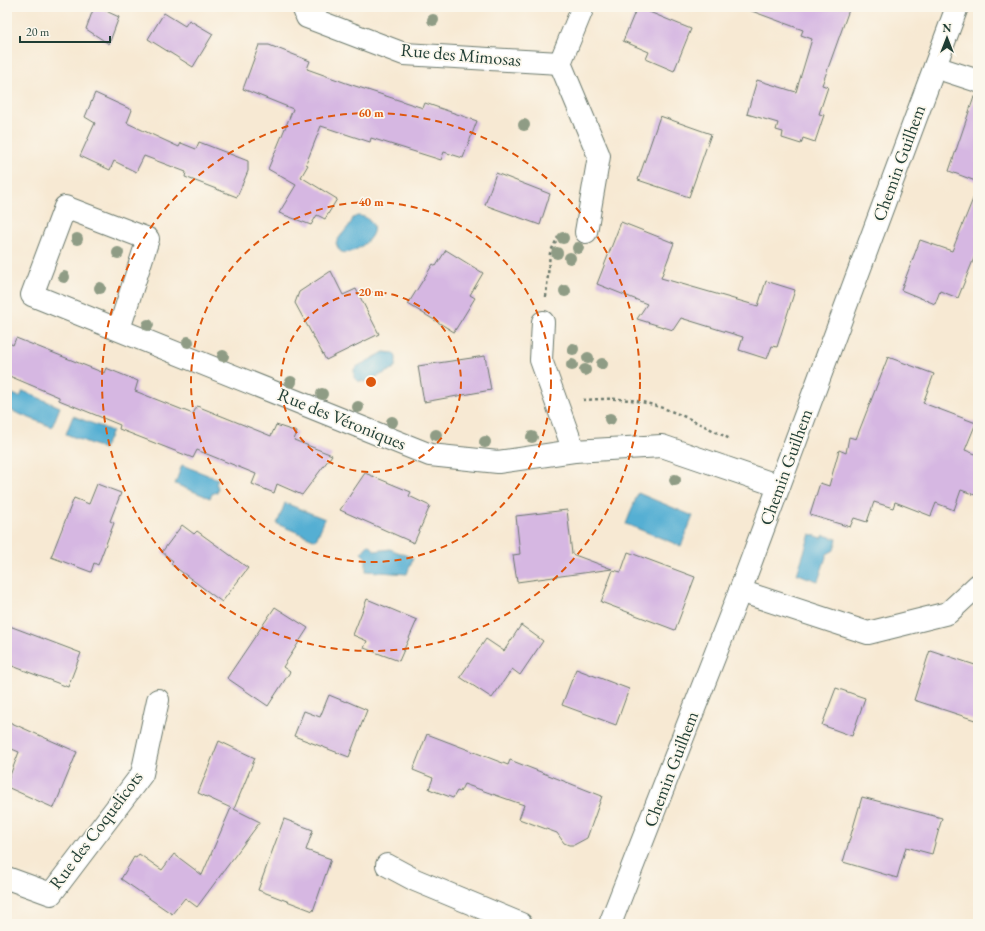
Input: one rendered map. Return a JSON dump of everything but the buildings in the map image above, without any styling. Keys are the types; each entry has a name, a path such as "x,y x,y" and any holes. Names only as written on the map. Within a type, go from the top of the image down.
{"street":[{"name":"Rue des Mimosas","path":"304,7 307,17 404,54 560,63"},
{"path":"583,7 560,63 599,156 586,232"},
{"name":"Chemin Guilhem","path":"610,924 740,590 957,7"},
{"path":"935,67 978,80"},
{"name":"Rue des Véroniques","path":"119,329 148,239 65,207 32,295 430,455 498,462 574,451 662,446 779,486"},
{"path":"543,322 541,360 574,451"},
{"path":"740,590 868,633 948,613 978,585"},
{"name":"Rue des Coquelicots","path":"7,878 51,894 142,774 158,700"},
{"path":"387,865 416,880 521,924"}],"path":[{"path":"543,322 550,253 562,230 586,232"}],"water":[{"path":"357,216 365,217 371,222 373,228 372,234 363,245 350,252 344,253 340,251 336,243 353,218"},
{"path":"384,352 393,353 396,357 396,365 393,369 366,382 357,381 354,378 354,369"},
{"path":"23,391 60,407 52,427 7,409 7,400 10,393 20,397"},
{"path":"73,416 112,431 104,449 66,434"},
{"path":"182,465 218,479 216,483 218,488 217,492 212,494 210,498 175,484"},
{"path":"638,493 693,516 681,546 626,524"},
{"path":"285,503 325,519 316,540 277,524"},
{"path":"810,534 822,538 824,535 837,539 834,550 827,554 818,581 797,574"},
{"path":"369,544 375,551 390,549 413,558 407,574 366,571 366,558 361,553"}]}
